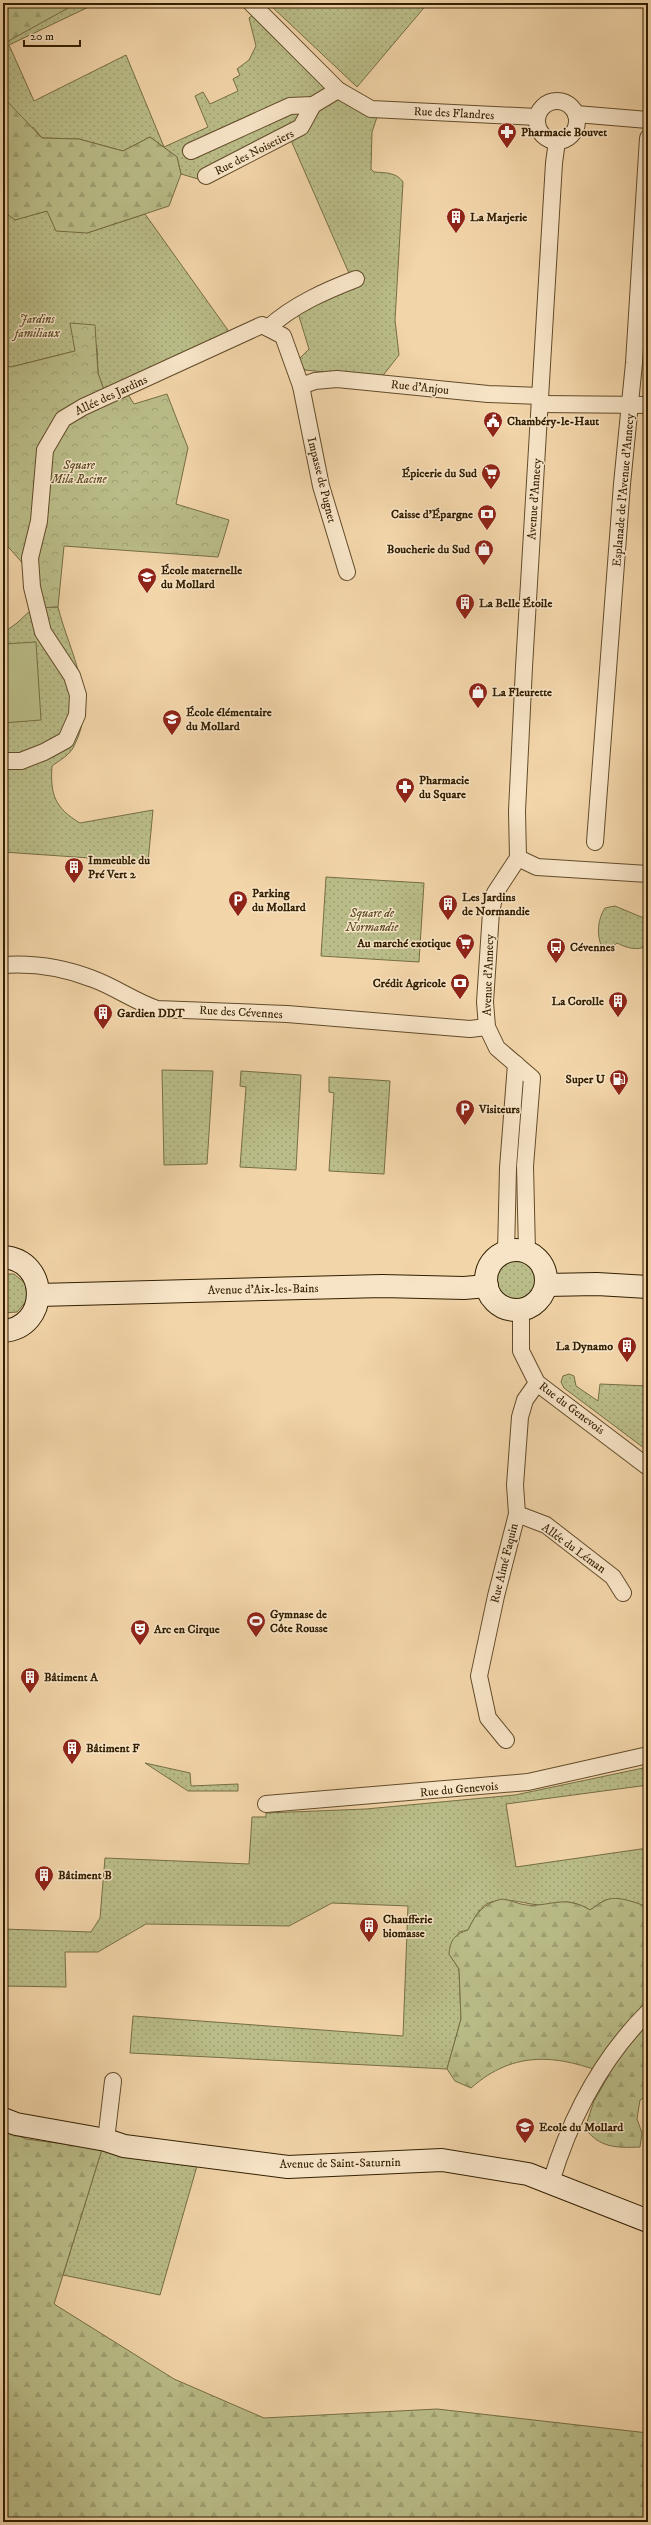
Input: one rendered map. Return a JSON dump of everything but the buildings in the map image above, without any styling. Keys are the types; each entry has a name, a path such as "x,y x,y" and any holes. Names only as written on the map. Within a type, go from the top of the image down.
{"main road":[{"path":"516,1252 542,1265 546,1274 546,1285 537,1302 521,1310 503,1307 495,1301 487,1286 487,1273 491,1264 516,1252"},
{"path":"3,1257 18,1261 28,1268 35,1278 39,1295 34,1314 26,1323 16,1329 3,1331"},
{"path":"546,1285 597,1284 648,1286"},
{"name":"Avenue d'Aix-les-Bains","path":"39,1295 382,1286 464,1288 487,1286"},
{"name":"Avenue de Saint-Saturnin","path":"3,2120 16,2124 106,2140 124,2146 288,2166 442,2160 528,2174 648,2221"}],"street":[{"path":"251,3 338,90"},
{"name":"Rue des Noisetiers","path":"191,151 290,106 313,105 338,90"},
{"name":"Rue des Flandres","path":"338,90 371,109 537,117"},
{"path":"556,100 568,104 576,114 577,121 573,132 563,140 551,140 541,134 537,117 544,105 556,100"},
{"name":"Rue des Noisetiers","path":"206,176 301,128 313,105"},
{"path":"576,114 648,120"},
{"name":"Esplanade de l'Avenue d'Annecy","path":"594,842 630,405 648,138"},
{"name":"Avenue d'Annecy","path":"516,1252 508,1168 516,1064 497,1048 487,1027 485,1002 491,912 495,893 518,858 517,811 524,667 557,141"},
{"path":"301,386 283,336 268,328 279,318 321,293 356,279"},
{"name":"Allée des Jardins","path":"3,761 21,761 44,752 66,740 77,715 78,695 72,676 43,632 30,571 30,558 39,521 45,450 52,436 64,419 83,407 262,325 268,328"},
{"name":"Rue d'Anjou","path":"301,386 314,381 337,379 540,400 648,405"},
{"name":"Impasse de Pugnet","path":"301,386 321,486 347,572"},
{"path":"518,858 538,867 648,874"},
{"name":"Rue des Cévennes","path":"3,965 27,964 94,979 137,1002 157,1009 287,1014 470,1029 487,1027"},
{"name":"Rue du Genevois","path":"521,1310 521,1351 537,1383 648,1466"},
{"name":"Rue Aimé Faquin","path":"506,1740 488,1718 479,1676 496,1596 517,1514 515,1485 520,1417 525,1400 537,1383"},
{"name":"Allée du Léman","path":"517,1514 546,1525 613,1577 623,1593"},
{"name":"Rue du Genevois","path":"266,1804 528,1782 648,1755"},
{"path":"551,2182 565,2136 594,2082 614,2050 648,2012"},
{"path":"106,2140 113,2081"}],"green space":[{"name":"Jardins familiaux","path":"3,3 97,3 9,45 34,101 126,55 164,147 208,127 195,96 203,92 210,104 238,91 233,79 240,75 237,69 249,60 256,46 249,18 254,14 377,117 372,132 371,169 374,172 387,173 397,176 403,182 395,320 399,355 381,378 305,370 298,360 309,349 298,313 355,287 290,138 205,181 181,174 177,157 150,137 123,151 79,139 42,138 33,127 14,220 47,211 87,233 145,214 230,333 105,393 98,373 97,348 75,351 11,367 3,365"},
{"path":"3,3 77,3 3,44"},
{"path":"268,3 428,3 357,87"},
{"path":"3,97 42,138 79,139 123,151 150,137 177,157 181,174 169,206 87,233 56,231 47,211 15,220 3,211"},
{"name":"Square Mila Racine","path":"70,323 95,325 98,373 105,393 127,393 134,404 167,394 188,448 176,504 229,520 218,557 64,546 58,607 33,608 26,567 3,541 3,365 11,367 75,351"},
{"path":"58,607 80,676 84,711 81,728 74,746 70,752 52,766 53,793 56,800 65,812 80,823 153,810 148,862 3,852 3,633 17,623 33,608"},
{"path":"36,642 41,720 3,723 3,644"},
{"name":"Square de Normandie","path":"326,877 424,883 419,962 321,956"},
{"path":"615,906 646,919 648,923 647,946 643,948 632,948 617,943 611,948 602,947 598,932 599,922 605,908"},
{"path":"162,1070 213,1071 207,1164 164,1165"},
{"path":"241,1071 301,1075 296,1170 240,1167 246,1087 240,1086"},
{"path":"329,1077 390,1081 384,1174 329,1171 334,1093 329,1092"},
{"path":"514,1258 522,1258 527,1259 534,1264 539,1271 539,1289 534,1296 527,1301 514,1302 506,1299 499,1292 496,1284 496,1276 499,1268 506,1261"},
{"path":"3,1274 14,1274 25,1283 28,1299 17,1312 3,1313"},
{"path":"569,1374 574,1376 576,1386 598,1401 600,1384 648,1386 648,1451 564,1388 561,1382 563,1376"},
{"path":"145,1763 190,1773 191,1786 238,1784 238,1791 188,1791"},
{"path":"648,1767 648,1785 506,1804 516,1867 648,1848 648,1907 629,1901 605,1900 590,1910 569,1902 539,1905 498,1900 483,1906 477,1913 468,1930 459,1932 449,1954 459,1969 461,2019 447,2069 130,2053 133,2016 403,2036 408,1906 332,1903 289,1926 146,1924 98,1952 65,1952 66,1987 3,1986 3,1929 91,1932 100,1918 105,1858 249,1864 252,1817 266,1817 266,1813 366,1809 515,1795"},
{"path":"614,1898 648,1907 648,2095 640,2100 637,2119 642,2133 640,2147 616,2147 602,2143 590,2135 585,2128 594,2101 609,2075 573,2063 538,2059 521,2061 504,2067 488,2075 471,2088 455,2081 447,2069 461,2019 459,1969 449,1954 452,1941 460,1933 468,1930 474,1919 485,1906 502,1899 532,1905 568,1902 575,1903 590,1910 602,1902"},
{"path":"3,2129 26,2139 102,2149 54,2304 174,2379 264,2418 437,2409 648,2433 648,2522 3,2522"},
{"path":"102,2149 197,2166 160,2295 63,2275"}],"place":[{"name":"Pharmacie Bouvet","path":"507,149"},
{"name":"La Marjerie","path":"456,234"},
{"name":"Chambéry-le-Haut","path":"493,438"},
{"name":"Épicerie du Sud","path":"491,490"},
{"name":"Caisse d'Épargne","path":"487,531"},
{"name":"Boucherie du Sud","path":"484,566"},
{"name":"École maternelle du Mollard","path":"147,594"},
{"name":"La Belle Étoile","path":"465,620"},
{"name":"La Fleurette","path":"478,709"},
{"name":"École élémentaire du Mollard","path":"172,736"},
{"name":"Pharmacie du Square","path":"405,804"},
{"name":"Immeuble du Pré Vert 2","path":"74,884"},
{"name":"Parking du Mollard","path":"238,917"},
{"name":"Les Jardins de Normandie","path":"448,921"},
{"name":"Au marché exotique","path":"465,960"},
{"name":"Cévennes","path":"556,964"},
{"name":"Crédit Agricole","path":"460,1000"},
{"name":"La Corolle","path":"618,1018"},
{"name":"Gardien DDT","path":"103,1030"},
{"name":"Super U","path":"619,1096"},
{"name":"Visiteurs","path":"465,1126"},
{"name":"La Dynamo","path":"627,1363"},
{"name":"Gymnase de Côte Rousse","path":"256,1638"},
{"name":"Arc en Cirque","path":"140,1646"},
{"name":"Bâtiment A","path":"30,1694"},
{"name":"Bâtiment F","path":"72,1765"},
{"name":"Bâtiment B","path":"44,1892"},
{"name":"Chaufferie biomasse","path":"369,1943"},
{"name":"Ecole du Mollard","path":"525,2144"}]}
